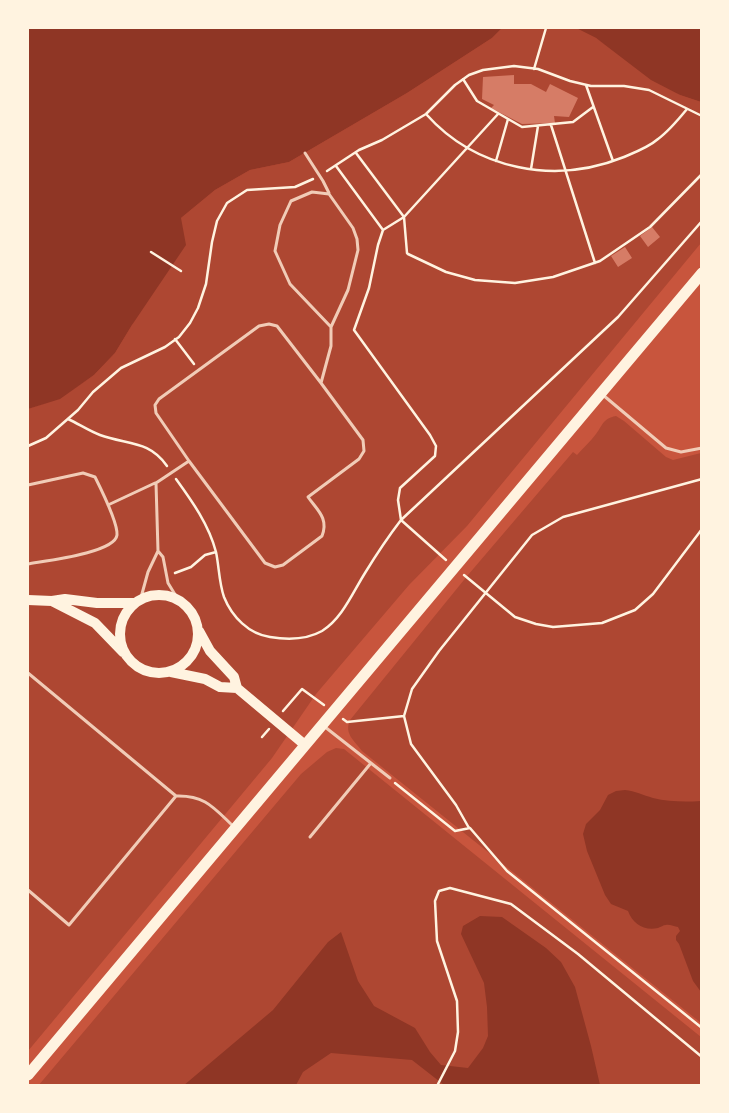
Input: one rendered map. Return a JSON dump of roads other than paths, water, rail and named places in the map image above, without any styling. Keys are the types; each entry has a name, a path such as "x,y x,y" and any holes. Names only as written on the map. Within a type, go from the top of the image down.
{"main road":[{"path":"28,1075 601,393 699,281"},
{"path":"28,600 52,601 65,598 97,603 137,602 157,595 168,596 179,601 194,617 210,651 234,677 237,688 305,745"},
{"path":"52,601 95,623 133,664 144,671 157,674 170,672 205,679 220,687 237,688"},
{"path":"125,654 121,644 120,632 124,616 137,602"},
{"path":"170,672 184,664 195,650 198,638 197,626"}],"lane":[{"path":"305,153 329,194 353,228 358,250 348,290 331,327 331,346 321,383"},
{"path":"329,194 312,192 291,201 280,225 275,251 290,284 331,327"},
{"path":"269,324 277,326 321,383 362,440 364,451 359,459 308,497 324,520 325,528 322,536 283,565 275,567 265,563 189,461 156,414 155,405 159,399 259,326 269,324"},
{"path":"601,393 666,448 680,452 702,448"},
{"path":"108,505 156,483 189,461"},
{"path":"28,485 83,473 95,477 108,505 117,534 115,540 109,546 84,554 28,564"},
{"path":"137,602 158,550 156,483"},
{"path":"158,550 163,557 168,583 179,601"},
{"path":"28,673 176,796 190,795 202,800 236,828"},
{"path":"322,725 390,778"},
{"path":"310,838 371,763"},
{"path":"28,890 69,925 176,796"}]}
